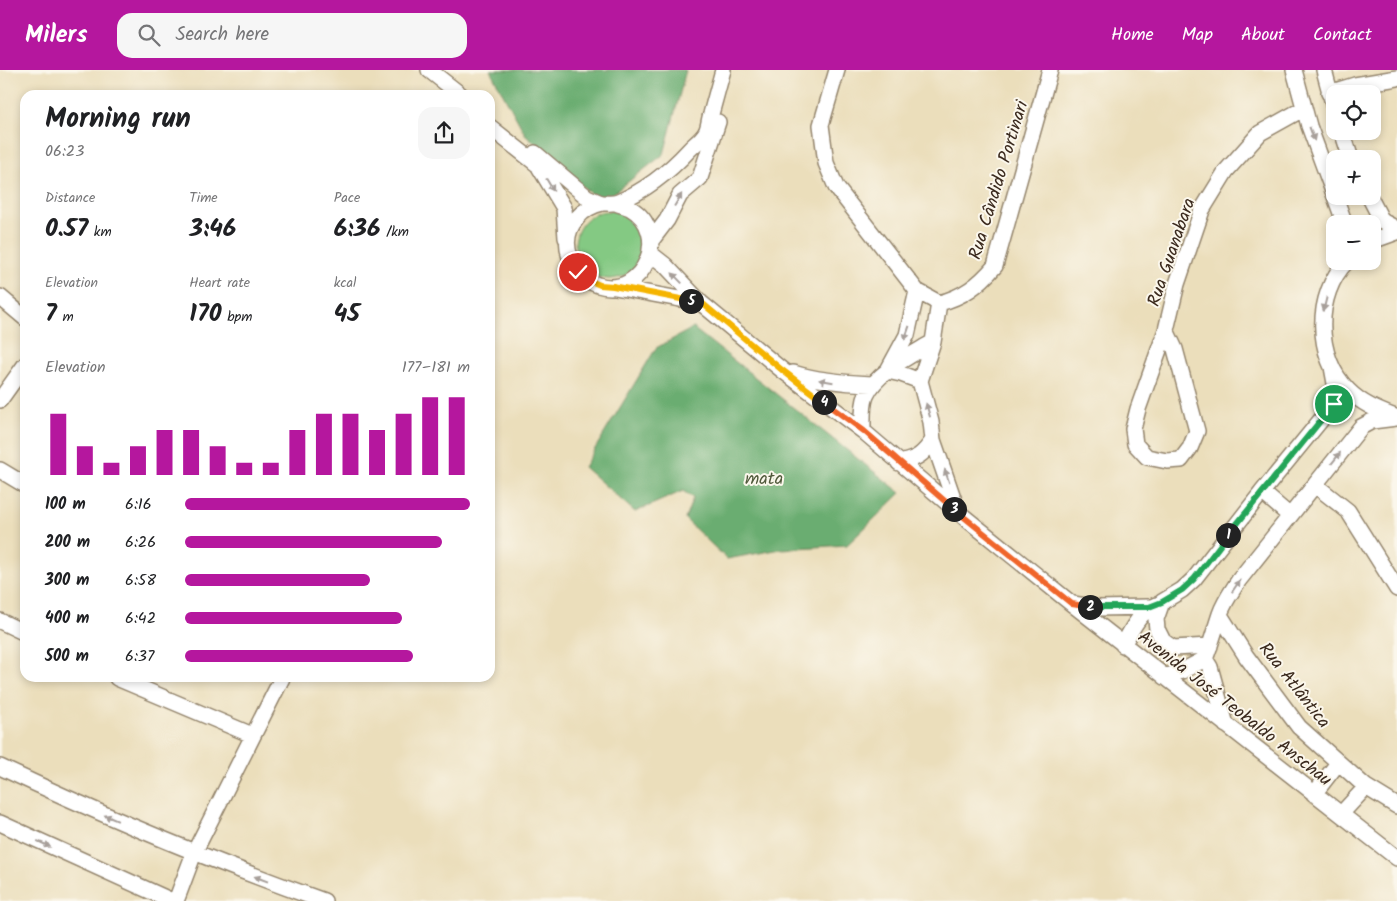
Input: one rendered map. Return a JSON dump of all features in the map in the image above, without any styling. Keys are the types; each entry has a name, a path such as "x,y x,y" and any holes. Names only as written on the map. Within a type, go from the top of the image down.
{"street":[{"path":"418,70 443,90"},
{"path":"428,70 454,90"},
{"path":"567,246 569,231 576,218 588,209 650,186 676,165 706,132 723,70"},
{"path":"495,131 538,165 564,208 570,260 578,272 600,285 613,286 626,283 637,276 646,266 651,247 668,220 680,195 700,178 734,70"},
{"path":"837,70 821,125 826,163 836,187 917,291 939,303 933,342 920,381 931,422 933,440 958,512"},
{"name":"Rua Cândido Portinari","path":"939,303 956,299 972,289 995,266 1050,70"},
{"path":"1294,70 1304,109 1342,215"},
{"path":"1324,70 1327,85"},
{"path":"1355,85 1397,78"},
{"name":"Rua Guanabara","path":"1166,330 1175,349 1197,431 1190,448 1181,460 1167,461 1147,457 1135,444 1133,429 1138,409 1166,330 1177,284 1202,210 1226,171 1260,133 1304,109"},
{"path":"495,122 563,175 587,197 630,208 641,217 648,228 651,247 665,265 702,303"},
{"path":"1374,205 1382,221 1397,230"},
{"path":"1381,237 1397,230"},
{"path":"1124,645 1131,630 1155,605 1182,590 1194,579 1334,404 1337,394 1332,367 1324,342 1322,315 1329,289 1340,270"},
{"name":"Avenida José Teobaldo Anschau","path":"613,286 702,303 782,370 864,431 958,512 1072,604 1397,858"},
{"path":"887,371 907,335 917,291"},
{"path":"0,297 20,314"},
{"path":"864,431 866,397 872,384 887,371 933,342"},
{"path":"1332,367 1348,390 1370,407 1396,418"},
{"path":"782,370 811,378 836,382 872,384"},
{"path":"887,371 920,381"},
{"path":"0,400 20,372"},
{"path":"1226,725 1208,653 1226,600 1239,580 1361,427 1372,421 1396,418"},
{"path":"900,463 914,459 926,452 933,440"},
{"path":"0,470 20,482"},
{"path":"1315,485 1348,510 1397,589"},
{"path":"1262,492 1290,516"},
{"path":"1072,604 1098,608 1155,605"},
{"path":"1155,605 1157,629 1163,641 1173,648 1208,653"},
{"name":"Rua Atlântica","path":"1220,615 1246,656 1300,727 1366,787 1397,806"},
{"path":"0,621 20,631"},
{"path":"1164,676 1182,671 1208,653"},
{"path":"138,682 252,735"},
{"path":"176,901 194,853 280,682"},
{"path":"1314,794 1338,763"},
{"path":"0,767 92,810 194,853 324,901"},
{"path":"1341,814 1366,787"},
{"path":"0,823 172,901"}],"green space":[{"path":"490,70 686,70 664,154 601,203 525,134"},
{"path":"609,211 622,214 633,221 640,232 643,245 640,258 633,269 622,276 609,279 596,276 585,269 578,258 575,245 578,232 585,221 596,214"},
{"name":"mata","path":"693,328 901,493 847,545 781,549 727,559 685,519 693,498 683,491 635,512 584,467 656,348"}],"route":[{"path":"578,272 588,280 600,285 702,303 782,370 864,431 958,512 1072,604 1098,608 1149,607 1162,602 1182,590 1194,579 1334,404"}]}
